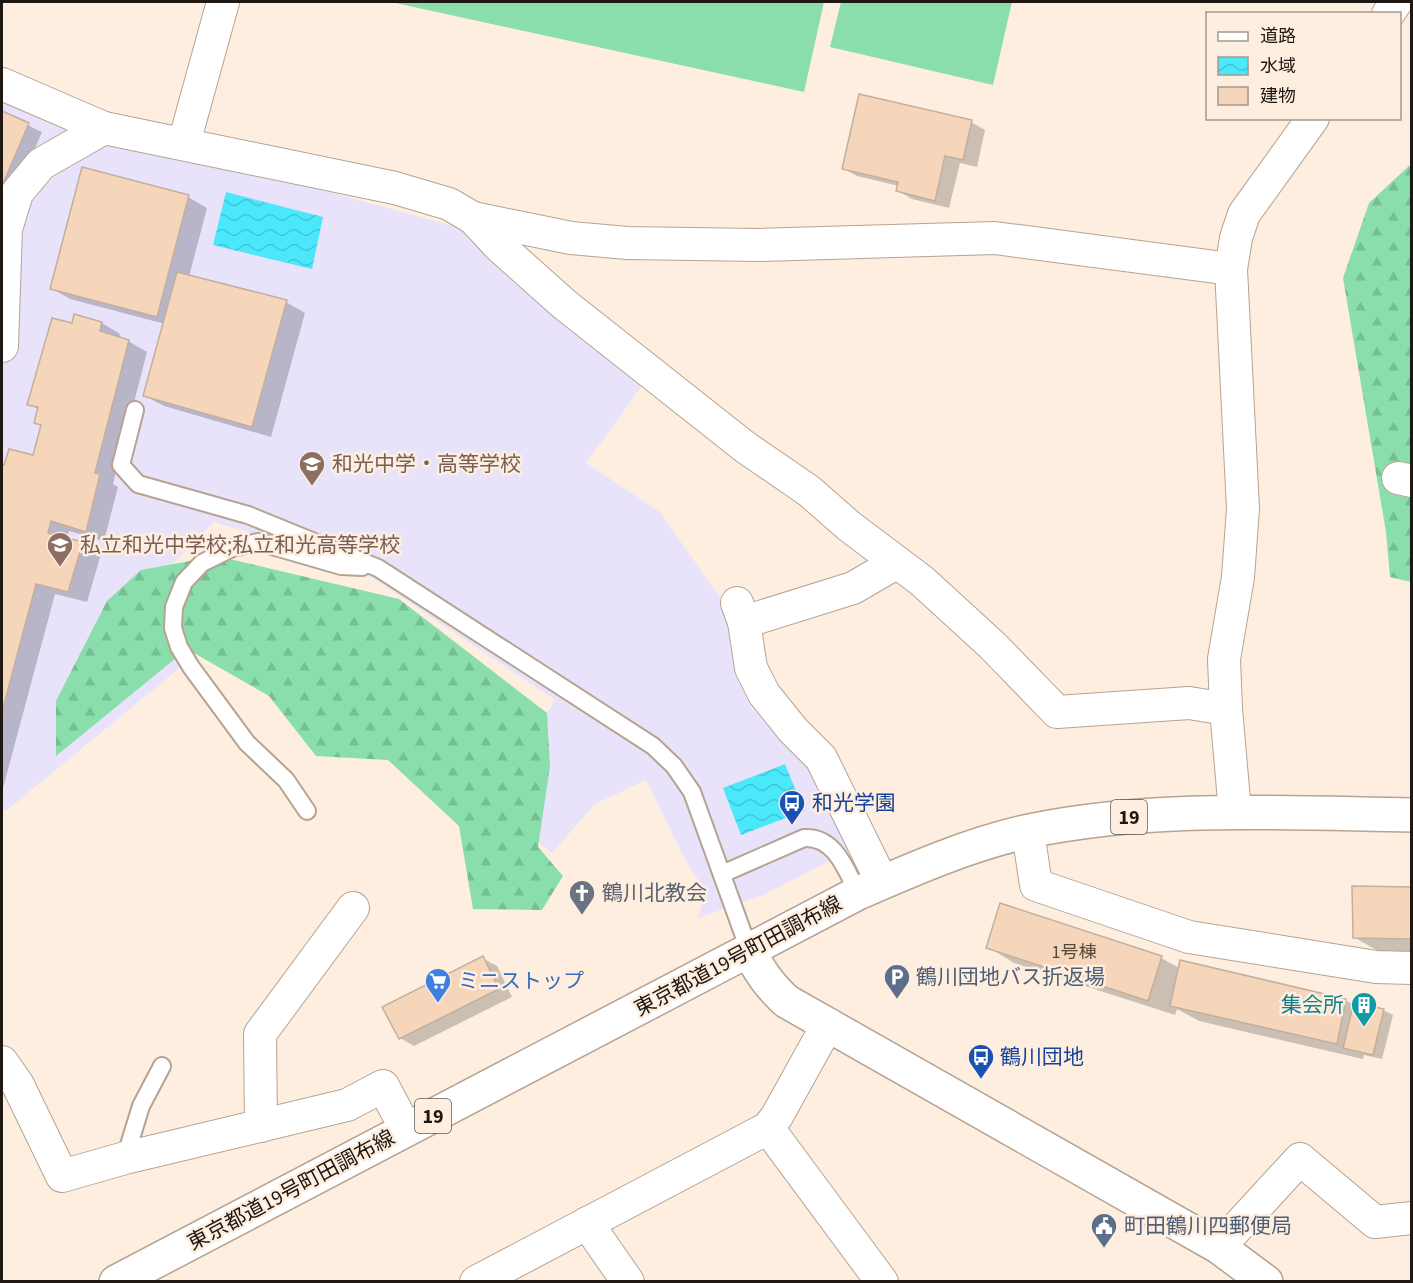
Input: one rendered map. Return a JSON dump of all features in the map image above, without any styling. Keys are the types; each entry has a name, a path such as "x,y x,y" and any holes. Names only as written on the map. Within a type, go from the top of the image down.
{"main road":[{"name":"東京都道19号町田調布線","path":"116,1281 870,888 955,853 1028,832 1088,821 1143,815 1235,812 1412,815"},
{"path":"749,950 770,986 786,1001 1219,1247 1266,1281"}],"street":[{"path":"184,143 223,2"},
{"path":"2,84 104,128 395,188 449,204 473,218 498,245 564,304 745,447 809,491 896,563 922,581 993,646 1057,712 1188,703 1226,709"},
{"path":"1235,812 1224,658 1238,577 1243,509 1231,268 1236,238 1244,214 1312,120"},
{"path":"2,346 6,229 17,193 41,164 104,128"},
{"path":"473,218 571,238 627,243 758,245 995,238 1231,268"},
{"path":"870,888 821,758 793,730 764,694 751,668 740,613 853,588 896,563"},
{"path":"1028,832 1036,885 1189,937 1376,968 1412,968"},
{"path":"261,1126 260,1034 353,908"},
{"path":"476,1281 768,1128 828,1024"},
{"path":"2,1062 18,1085 62,1176 125,1158 347,1105 383,1086 406,1129"},
{"path":"768,1128 882,1281"},
{"path":"1219,1247 1300,1159 1376,1222 1412,1218"},
{"path":"587,1223 628,1281"}],"lane":[{"path":"135,410 121,465 138,484 248,515 378,568 653,746 674,766 692,792 749,950"},
{"path":"307,811 286,780 247,743 191,667 179,647 173,628 174,607 184,582 202,563 232,548 258,542 341,566 378,568"},
{"path":"722,874 804,838 817,837 832,848 843,864 870,888"},
{"path":"125,1158 141,1106 162,1066"}],"shaded area":[{"name":"和光中学・高等学校","path":"2,98 270,176 472,231 646,380 586,463 660,512 721,599 752,709 814,765 854,849 763,895 698,918 706,892 684,858 646,780 595,804 552,853 508,818 509,772 555,700 373,578 251,533 214,522 143,594 182,666 7,810 2,811"}],"green space":[{"path":"391,2 824,2 804,92"},
{"path":"841,2 1012,2 993,85 830,47"},
{"path":"1411,164 1411,582 1390,577 1386,532 1343,278 1369,203"},
{"path":"217,556 399,599 547,713 550,766 538,847 563,876 542,910 473,909 459,826 388,760 316,756 269,696 187,649 56,756 56,701 107,601 141,570"}],"water":[{"path":"226,192 323,217 312,269 213,245"},
{"path":"785,764 804,811 741,835 723,788"}],"building":[{"path":"859,94 972,120 963,160 945,156 935,201 896,191 898,182 842,169"},
{"path":"2,111 29,123 2,186"},
{"path":"82,167 189,195 157,317 50,289"},
{"path":"177,272 287,300 252,427 143,396"},
{"path":"74,314 102,322 100,331 129,340 95,473 100,474 86,532 51,521 48,533 83,542 68,592 36,584 2,712 2,465 4,465 9,449 33,455 41,425 34,423 38,407 27,405 52,318 72,323"},
{"path":"1352,886 1412,887 1412,939 1353,938"},
{"path":"1000,903 1162,956 1148,1001 986,948"},
{"path":"483,956 499,989 399,1039 382,1007"},
{"path":"1180,960 1346,999 1337,1044 1170,1006"},
{"name":"集会所","path":"1354,1002 1384,1009 1373,1055 1343,1048"}],"place":[{"name":"和光中学・高等学校","path":"312,487"},
{"name":"私立和光中学校;私立和光高等学校","path":"60,568"},
{"name":"和光学園","path":"792,826"},
{"name":"鶴川北教会","path":"582,916"},
{"name":"鶴川団地バス折返場","path":"897,1000"},
{"name":"ミニストップ","path":"438,1004"},
{"name":"集会所","path":"1364,1028"},
{"name":"鶴川団地","path":"981,1080"},
{"name":"町田鶴川四郵便局","path":"1104,1249"}]}
